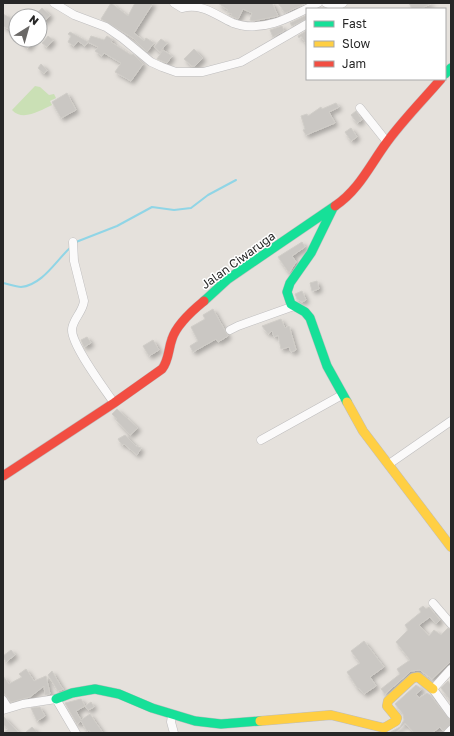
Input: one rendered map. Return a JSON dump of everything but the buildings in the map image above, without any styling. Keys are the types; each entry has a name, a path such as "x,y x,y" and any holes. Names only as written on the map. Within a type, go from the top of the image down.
{"street":[{"path":"54,3 74,15 106,27 151,62 176,72 203,72 241,62 306,25"},
{"path":"174,3 182,8 191,6 207,8 233,22 252,26 286,19 306,9"},
{"path":"308,8 318,3"},
{"path":"326,3 334,8 343,3"},
{"name":"Jalan Ciwaruga","path":"3,476 114,403 162,369 166,364 172,338 177,329 208,296 228,279 347,198 363,179 387,142 440,80"},
{"path":"360,108 387,142"},
{"path":"334,208 311,253 290,283 287,292 288,300 294,306 305,312 310,318 327,366 363,431 451,547"},
{"path":"73,242 74,261 84,301 83,308 73,324 73,338 114,403"},
{"path":"230,330 244,323 294,306"},
{"path":"261,440 342,395"},
{"path":"389,464 451,421"},
{"path":"433,603 451,624"},
{"path":"433,689 451,669"},
{"path":"3,700 5,709 56,699 82,691 106,690 172,715 195,721 221,724 332,715 384,728 396,721 397,718 387,706 388,701 413,678 418,677 433,689 451,714"},
{"path":"56,699 76,733"},
{"path":"172,715 170,722 174,733"},
{"path":"448,733 451,730"}],"green space":[{"path":"35,86 40,87 49,95 54,94 56,98 50,101 52,105 27,115 21,115 12,110"}],"waterway":[{"path":"76,242 117,226 152,207 174,210 191,208 208,195 236,180"},
{"path":"3,283 21,287 36,282 43,277 71,247"}],"traffic: fast":[{"path":"446,73 451,68"},
{"path":"204,301 228,279 335,206"},
{"path":"333,208 311,253 290,283 287,292 291,304 305,312 310,318 327,366 347,402"},
{"path":"56,699 72,693 95,689 119,694 152,708 195,721 221,724 260,721"}],"traffic: slow":[{"path":"347,402 363,431 451,547"},
{"path":"260,721 331,715 384,728 396,721 397,718 387,706 388,701 413,678 418,677 433,689"}],"traffic: jam":[{"path":"335,206 358,185 393,134 440,80"},
{"path":"3,476 114,403 162,369 166,362 172,339 177,329 204,301"}]}
